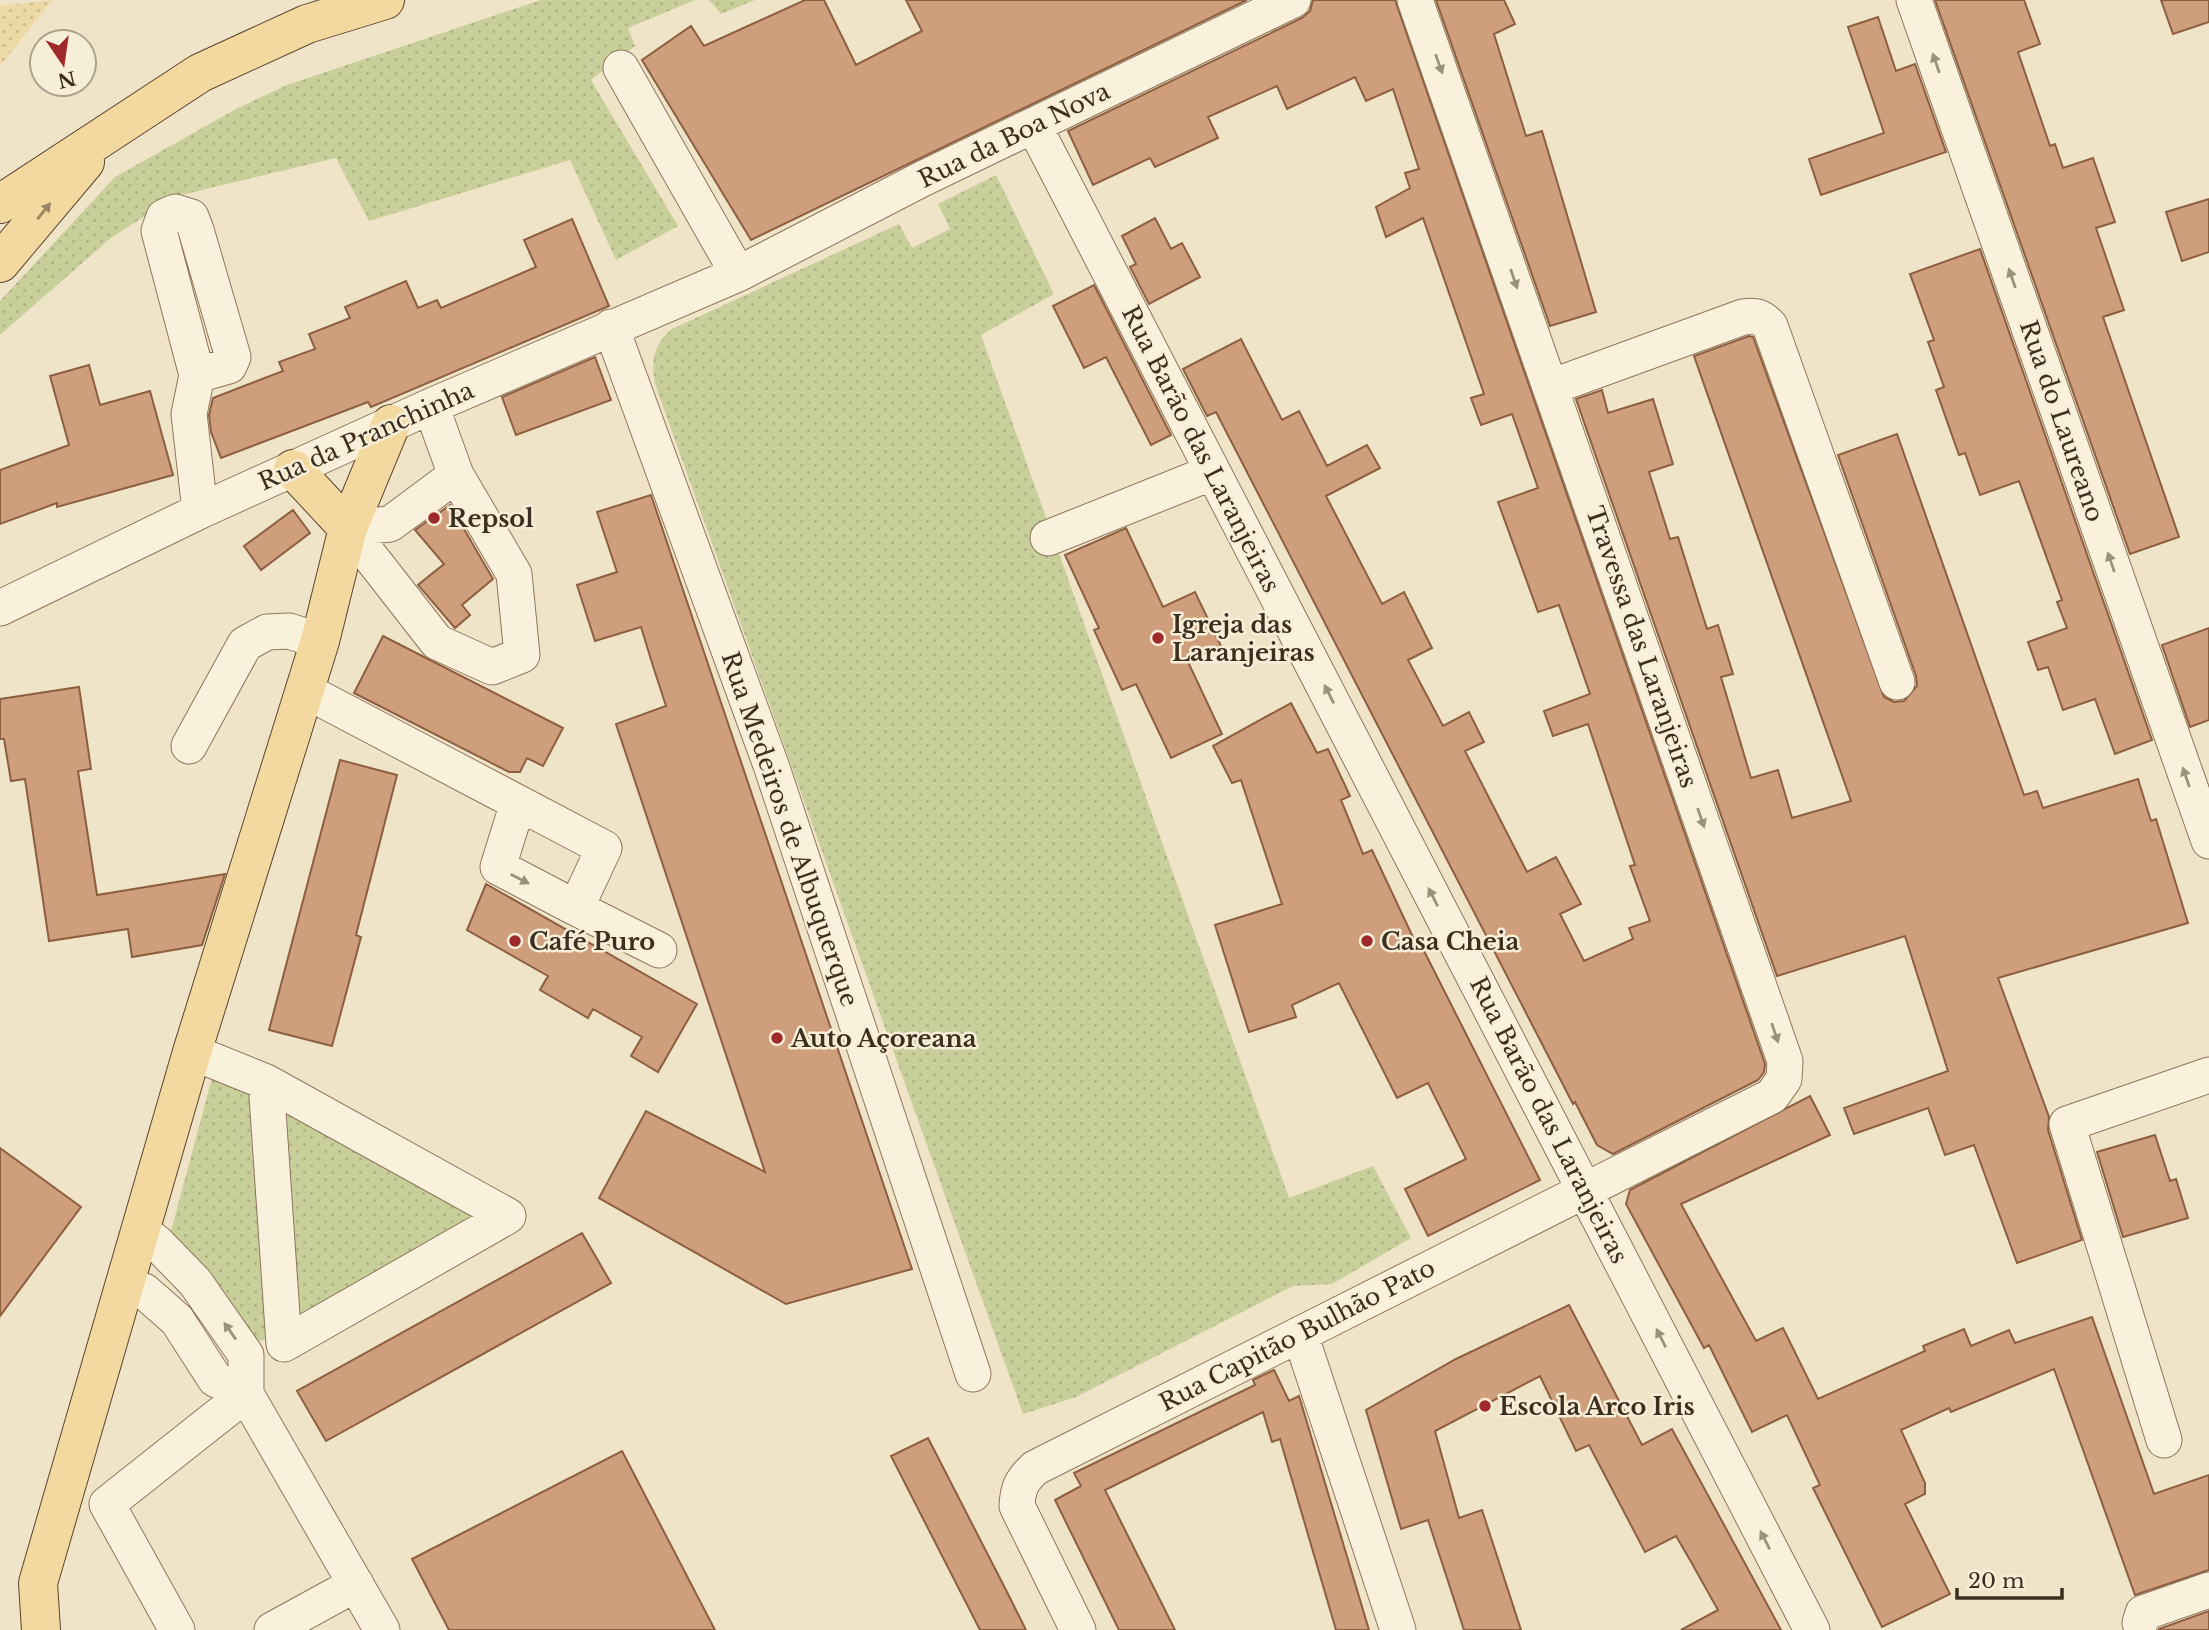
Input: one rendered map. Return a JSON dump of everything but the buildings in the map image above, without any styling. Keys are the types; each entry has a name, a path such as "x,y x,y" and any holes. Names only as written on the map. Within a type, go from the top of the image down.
{"main road":[{"path":"0,204 200,72 307,24 385,0"},
{"path":"0,263 106,136"},
{"path":"41,1630 38,1583 124,1284 192,1052 320,641 348,528 391,424"},
{"path":"293,469 348,528"}],"street":[{"name":"Rua da Boa Nova","path":"738,274 1034,125 1293,0"},
{"name":"Travessa das Laranjeiras","path":"1415,0 1785,1061 1784,1079 1772,1096 1584,1189"},
{"name":"Rua do Laureano","path":"1914,0 2209,841"},
{"path":"621,68 738,274"},
{"name":"Rua Barão das Laranjeiras","path":"1034,125 1804,1615"},
{"name":"Rua da Pranchinha","path":"0,608 200,511 391,424 738,274"},
{"path":"1551,387 1743,317 1755,315 1764,319 1770,326 1897,681"},
{"name":"Rua Medeiros de Albuquerque","path":"611,327 772,768 973,1374"},
{"path":"197,374 189,414 200,511"},
{"path":"348,528 438,642 492,667 522,656 514,574 456,475 431,406"},
{"path":"1048,538 1213,472"},
{"path":"348,528 390,524 456,475"},
{"path":"189,746 245,644 267,632 289,631 320,641"},
{"path":"304,690 604,848 576,908"},
{"path":"519,803 498,867 659,950"},
{"path":"107,1504 246,1394 284,1344 508,1216 266,1082 192,1052"},
{"path":"2164,1440 2067,1124 2209,1075"},
{"path":"266,1082 284,1344"},
{"name":"Rua Capitão Bulhão Pato","path":"1078,1630 1017,1506 1018,1490 1023,1480 1035,1468 1584,1189"},
{"path":"140,1230 157,1243 194,1282 246,1355 246,1394 382,1630"},
{"path":"124,1284 144,1291 177,1320 215,1379 246,1394"},
{"path":"1300,1334 1398,1630"},
{"path":"66,1486 87,1488 98,1493 107,1504 177,1630"},
{"path":"272,1630 356,1584"},
{"path":"2140,1623 2143,1613 2209,1590"}],"green space":[{"path":"541,0 695,0 628,28 635,46 591,80 678,226 616,260 570,160 369,221 336,158 177,196 112,237 0,335 0,301 115,177 238,108 287,85"},
{"path":"709,0 755,0 721,14"},
{"path":"996,175 1054,294 981,335 1289,1198 1373,1166 1411,1238 1332,1284 1293,1286 1076,1397 1023,1414 655,384 653,368 657,347 672,329 899,224 912,248 950,229 938,204"},
{"path":"212,1078 279,1102 479,1212 249,1348 171,1231"}],"sand":[{"path":"52,0 0,66 0,6"}],"place":[{"name":"Repsol","path":"434,518"},
{"name":"Igreja das Laranjeiras","path":"1158,638"},
{"name":"Café Puro","path":"515,941"},
{"name":"Casa Cheia","path":"1367,941"},
{"name":"Auto Açoreana","path":"777,1038"},
{"name":"Escola Arco Iris","path":"1485,1406"}]}
